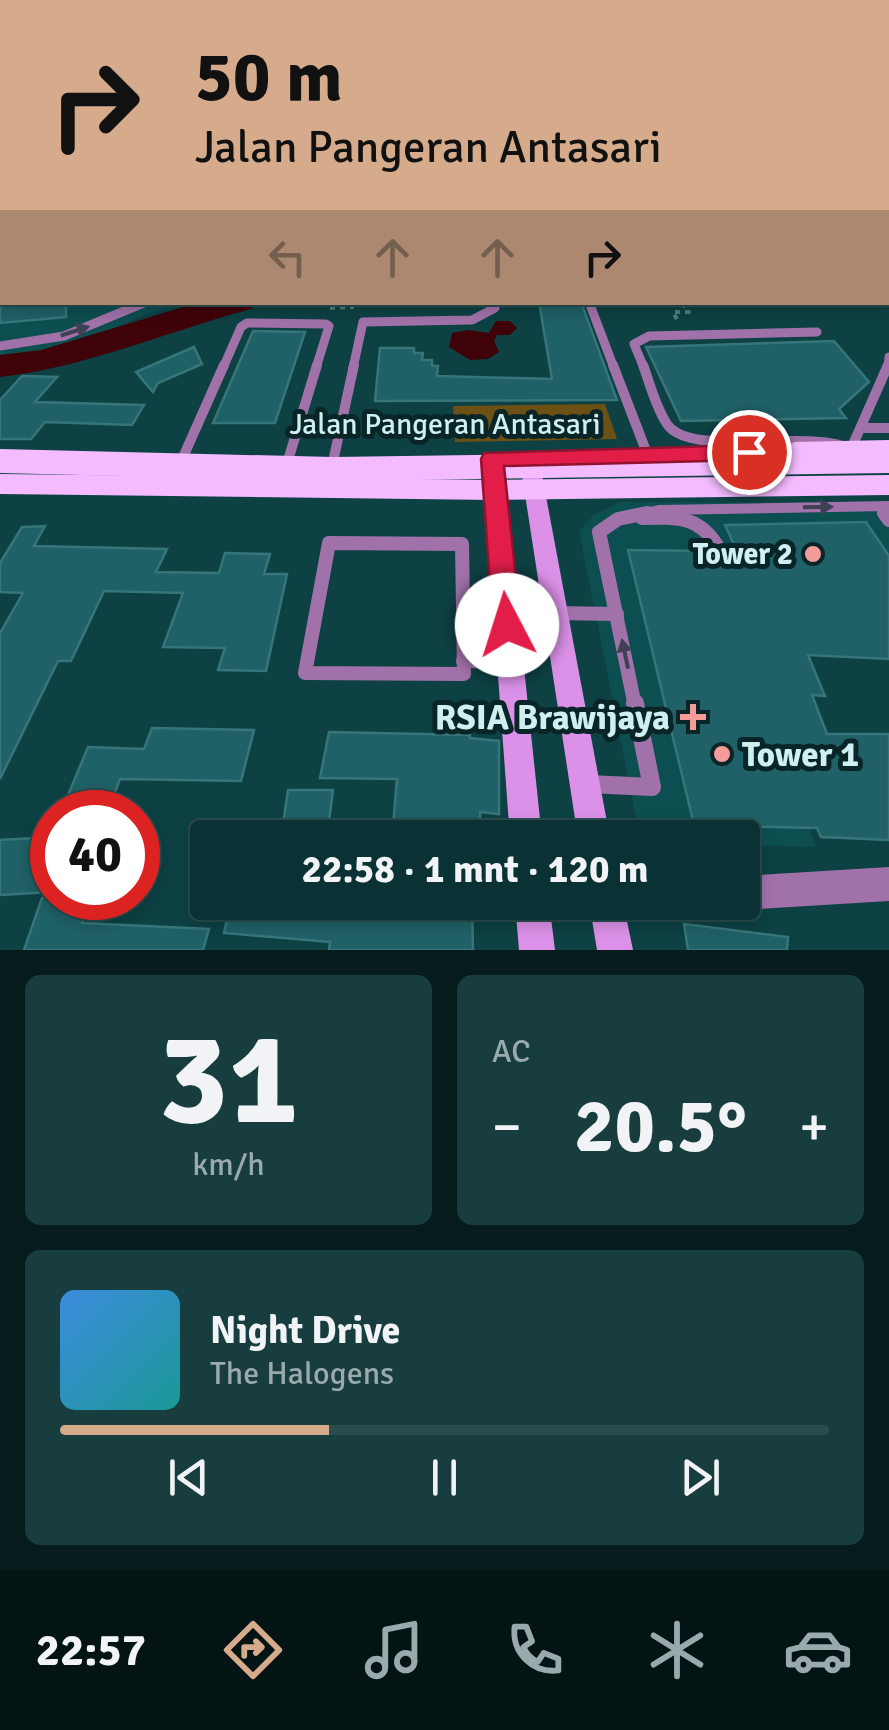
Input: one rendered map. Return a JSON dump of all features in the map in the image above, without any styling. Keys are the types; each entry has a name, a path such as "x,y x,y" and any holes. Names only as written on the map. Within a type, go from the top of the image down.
{"main road":[{"name":"Jalan Pangeran Antasari","path":"0,450 492,459 648,456 856,439 889,449"},
{"path":"0,461 104,466 500,468 889,462"},
{"path":"0,472 97,478 499,481 887,494"},
{"path":"0,484 887,494"}],"street":[{"path":"529,458 591,820"},
{"path":"492,459 524,820"},
{"path":"760,892 889,884"},
{"path":"534,920 537,950"},
{"path":"609,920 615,950"}],"lane":[{"path":"0,346 64,336 139,305"},
{"path":"334,458 363,322 472,320 495,305"},
{"path":"590,305 648,456"},
{"path":"184,455 240,327 326,324 329,326 290,456"},
{"path":"816,332 649,336 634,344 668,427 689,440 839,443 889,428"},
{"path":"856,439 887,374 889,357"},
{"path":"584,783 652,786 599,532 618,518 660,510 887,494 889,520"},
{"path":"618,518 696,520 710,529 720,551"},
{"path":"329,543 462,544 463,662 464,674 305,673 329,543"},
{"path":"554,614 616,614"},
{"path":"463,662 510,662"}],"shaded area":[{"path":"0,305 177,305 63,351 39,357 0,358"},
{"path":"496,321 510,321 517,328 510,335 497,335 494,341 499,352 488,359 470,360 449,347 452,333 489,333"},
{"path":"605,404 617,439 455,442 453,406"},
{"name":"RSIA Brawijaya","path":"619,502 889,503 889,596 726,588 816,847 760,845 760,820 637,820 579,531 594,515"}],"building":[{"path":"0,305 66,305 66,317 0,323"},
{"path":"540,305 582,305 617,400 375,401 380,348 414,348 414,353 423,353 422,360 432,360 432,366 438,366 437,376 552,379"},
{"path":"253,331 305,332 275,423 213,423"},
{"path":"834,341 869,382 839,409 846,418 681,421 646,347"},
{"path":"194,347 202,364 158,383 153,392 136,372"},
{"path":"22,376 57,377 35,402 144,405 132,425 45,422 31,439 0,439 0,400"},
{"path":"866,522 889,556 889,659 808,655 825,696 812,695 827,734 889,734 889,840 821,837 817,828 760,827 760,820 693,820 628,550 708,551 721,561 730,551 737,551 725,525"},
{"path":"45,526 34,546 167,549 156,572 219,573 225,553 270,554 264,574 287,574 266,671 218,670 225,648 163,647 183,593 104,591 71,661 58,661 0,779 0,633 23,593 0,592 0,563 22,527"},
{"path":"152,728 254,730 241,781 120,779 116,790 70,790 88,747 144,749"},
{"path":"329,732 470,735 499,741 499,814 480,812 480,820 394,820 397,779 320,778"},
{"path":"288,790 333,790 329,820 284,820"},
{"path":"30,838 30,893 0,895 0,840"},
{"path":"34,920 209,929 203,950 24,950"},
{"path":"227,920 472,920 473,950 329,950 330,942 224,933"},
{"path":"684,924 788,937 787,950 688,950"}],"waterway":[{"path":"0,366 45,361 229,305"}],"place":[{"name":"Tower 2","path":"813,554"},
{"name":"RSIA Brawijaya","path":"693,717"},
{"name":"Tower 1","path":"722,754"}],"route":[{"path":"507,625 492,459 749,452"}]}
